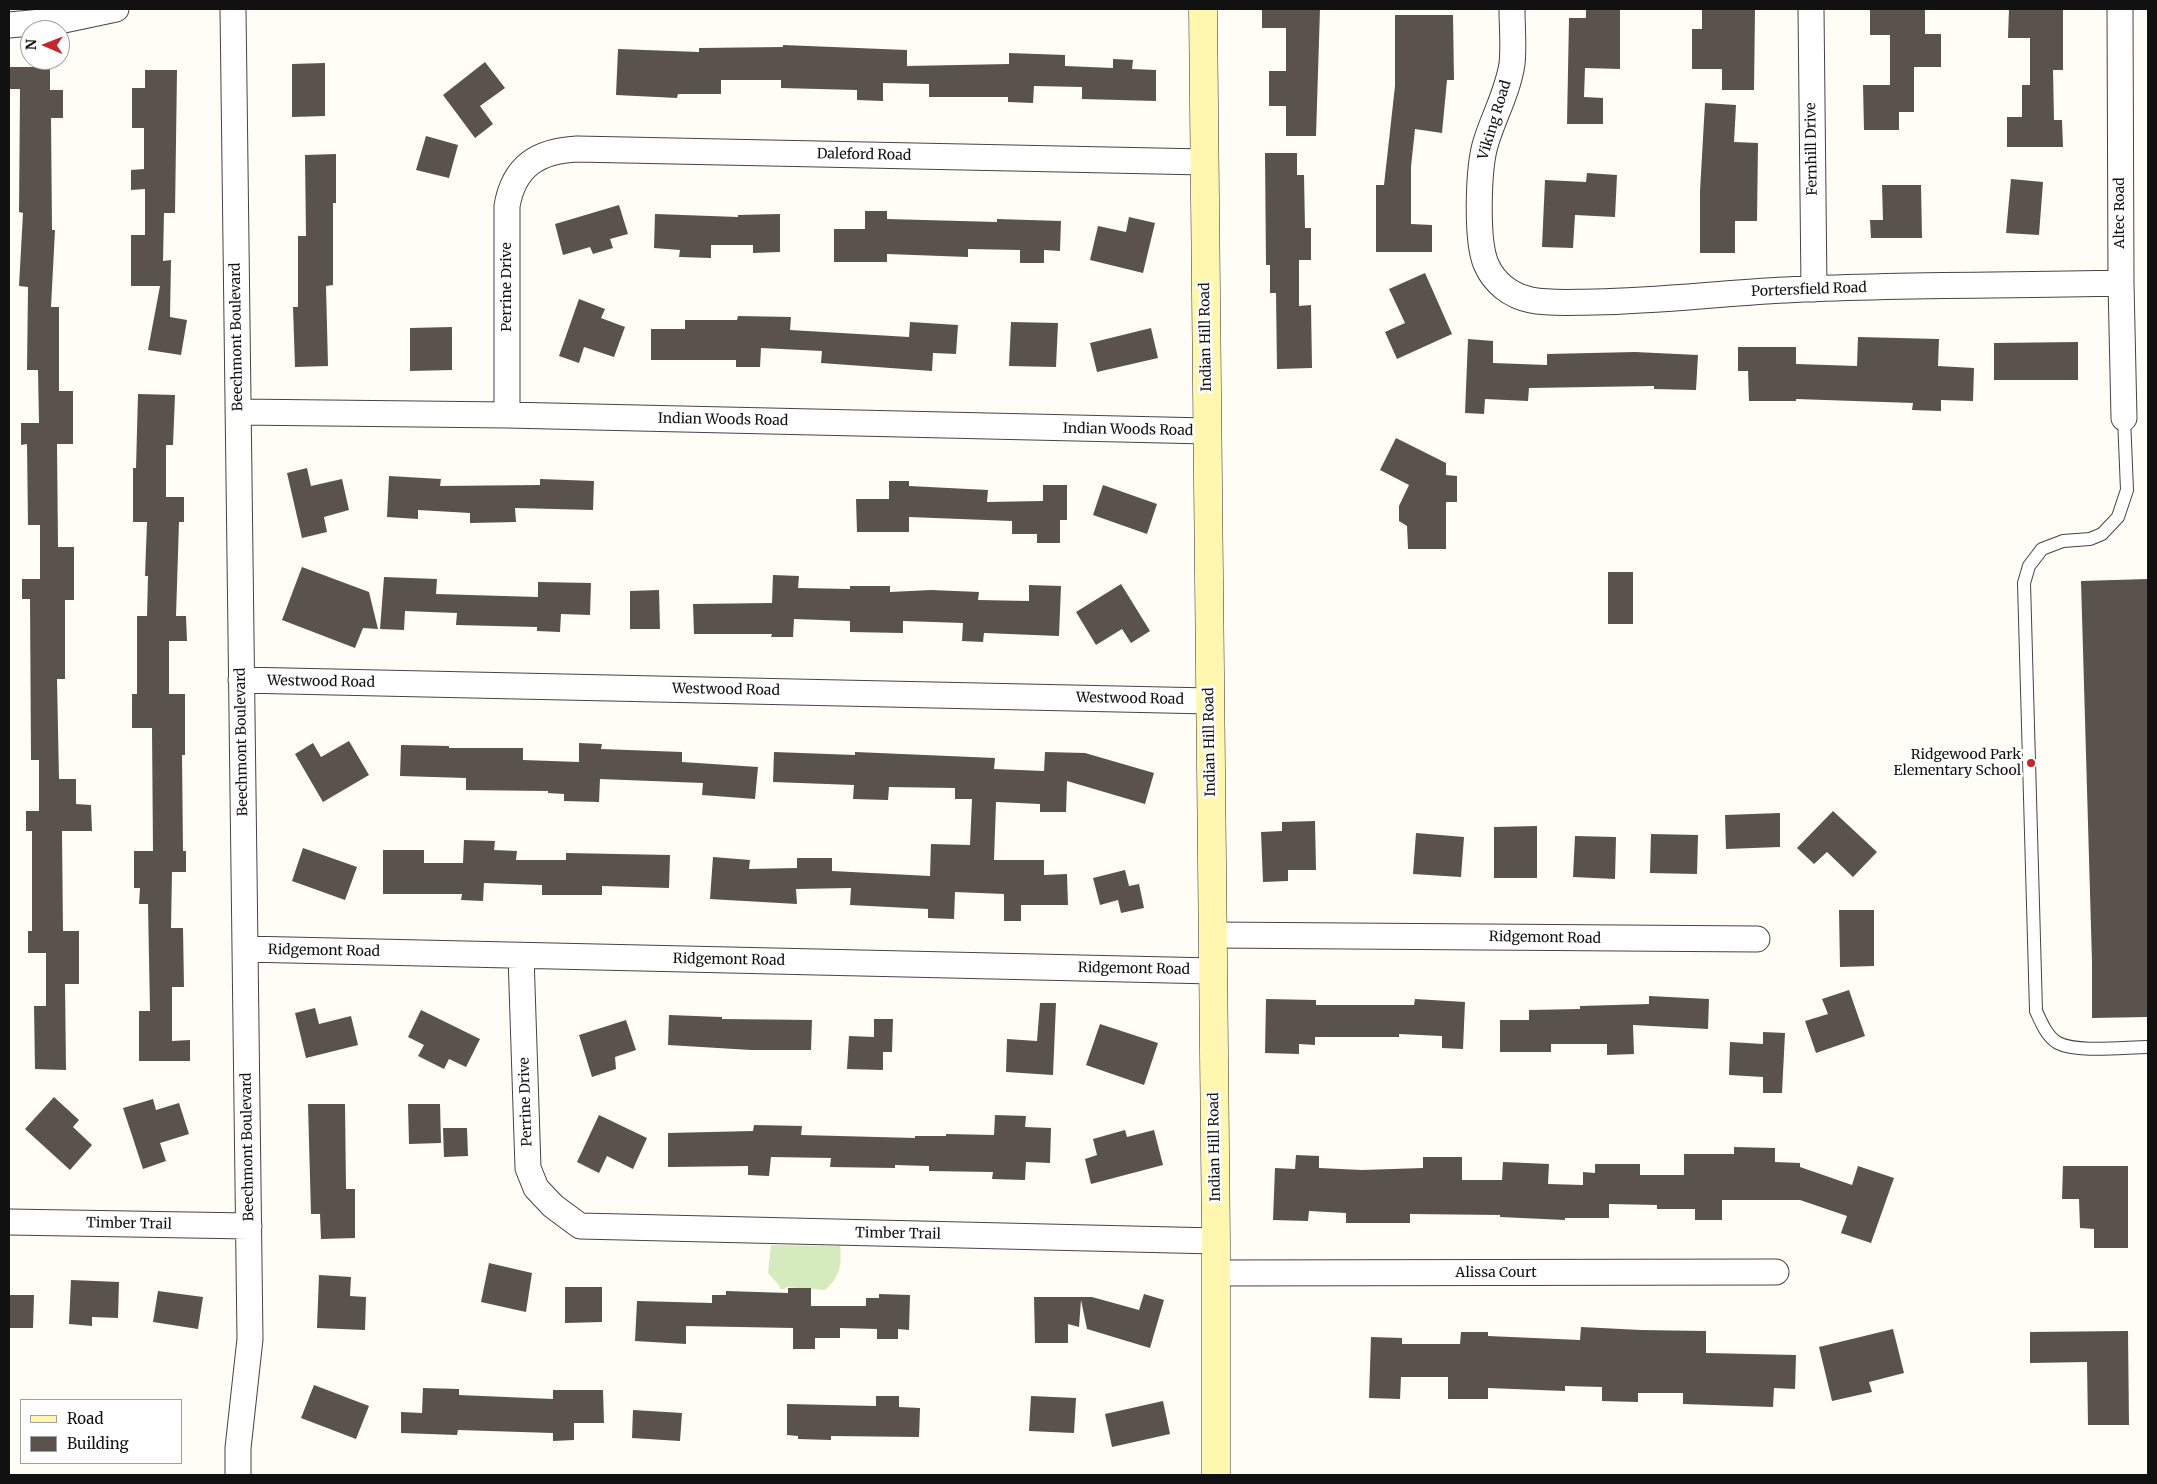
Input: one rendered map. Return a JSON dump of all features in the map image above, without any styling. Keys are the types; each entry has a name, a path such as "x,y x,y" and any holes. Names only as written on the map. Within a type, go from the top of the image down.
{"street":[{"path":"9,25 64,20 116,9"},
{"name":"Beechmont Boulevard","path":"233,9 250,1226 250,1339 238,1448 238,1475"},
{"name":"Indian Hill Road","path":"1203,9 1216,1241 1216,1475"},
{"name":"Viking Road","path":"1501,285 1486,263 1482,248 1481,162 1508,81 1512,62 1512,9"},
{"name":"Fernhill Drive","path":"1811,9 1814,289"},
{"name":"Altec Road","path":"2120,9 2120,283 2124,418"},
{"name":"Daleford Road","path":"527,164 546,154 577,149 1205,162"},
{"name":"Perrine Drive","path":"507,415 507,206 513,184 527,164"},
{"name":"Portersfield Road","path":"1501,285 1511,294 1530,300 1551,302 1626,301 1814,289 2120,283"},
{"name":"Indian Woods Road","path":"238,412 507,415 1207,431"},
{"name":"Westwood Road","path":"241,680 1210,701"},
{"name":"Ridgemont Road","path":"1213,935 1757,940"},
{"name":"Ridgemont Road","path":"245,949 1213,970"},
{"name":"Perrine Drive","path":"521,956 528,1168 536,1188 553,1206 580,1226"},
{"name":"Timber Trail","path":"9,1222 250,1226"},
{"name":"Timber Trail","path":"580,1226 1216,1241"},
{"name":"Alissa Court","path":"1216,1273 1776,1272"}],"lane":[{"path":"2124,418 2127,490 2118,517 2102,534 2090,539 2063,541 2042,549 2029,566 2024,582 2036,1011 2045,1031 2057,1043 2074,1048 2148,1047"}],"green space":[{"path":"771,1245 840,1246 841,1259 837,1275 825,1290 786,1287 785,1289 780,1289 779,1285 768,1273"}],"building":[{"path":"1262,9 1320,9 1316,136 1286,136 1286,106 1269,106 1269,71 1286,71 1286,28 1262,28"},
{"path":"1586,9 1620,9 1620,69 1585,68 1584,97 1603,98 1603,124 1567,124 1569,18 1586,18"},
{"path":"1702,9 1755,9 1754,90 1722,90 1722,69 1692,69 1692,29 1702,29"},
{"path":"2009,9 2063,9 2063,70 2053,70 2054,120 2062,120 2063,147 2007,147 2007,117 2022,117 2022,85 2030,85 2030,38 2008,38"},
{"path":"1870,10 1925,10 1925,34 1941,34 1941,67 1914,67 1914,112 1899,112 1899,130 1864,130 1863,85 1890,85 1890,35 1870,35"},
{"path":"1395,15 1453,15 1454,80 1447,80 1442,133 1415,129 1411,167 1411,224 1432,225 1432,252 1376,252 1376,185 1384,185 1395,86"},
{"path":"783,45 907,50 907,66 1009,64 1009,53 1065,55 1065,66 1113,68 1113,59 1133,60 1132,69 1156,70 1156,101 1082,99 1082,87 1034,86 1033,103 1008,102 1008,97 929,97 929,84 883,83 883,101 857,100 857,90 781,88 781,80 721,80 721,94 678,94 677,98 616,95 618,49 699,52 699,48 783,47"},
{"path":"485,62 505,88 480,106 493,124 475,138 443,95"},
{"path":"325,63 325,116 292,117 292,64"},
{"path":"9,67 20,67 20,70 50,70 50,90 63,90 63,118 51,118 52,230 55,230 51,307 59,307 59,391 73,391 73,444 57,444 58,547 74,547 74,600 65,600 65,679 57,679 59,779 76,779 76,804 91,805 92,831 62,831 63,931 79,931 79,984 65,984 66,1070 35,1069 34,1006 46,1006 46,953 28,953 28,931 32,931 32,831 26,831 26,811 39,811 39,760 31,760 30,599 22,599 22,579 40,579 40,525 28,525 27,444 21,445 21,423 39,423 38,370 27,370 28,287 19,286 23,213 19,212 20,89 9,89"},
{"path":"145,70 177,70 175,213 164,213 163,261 171,260 170,317 187,320 181,355 148,350 160,286 131,286 131,235 145,235 145,189 131,190 131,170 144,169 144,128 132,128 132,88 145,88"},
{"path":"1705,103 1736,105 1734,142 1758,143 1757,221 1735,221 1735,253 1700,253 1700,191"},
{"path":"426,136 458,145 449,178 416,170"},
{"path":"1265,153 1297,153 1297,175 1304,175 1305,228 1311,228 1311,260 1299,260 1299,306 1311,305 1312,368 1277,369 1276,293 1270,293 1270,265 1266,265"},
{"path":"336,154 336,203 333,203 333,285 326,286 328,366 295,367 293,307 298,307 298,236 306,236 305,155"},
{"path":"1587,173 1617,175 1615,217 1575,215 1573,248 1542,247 1545,180 1586,182"},
{"path":"2011,179 2043,182 2039,235 2006,233"},
{"path":"1882,185 1921,185 1922,238 1871,238 1870,220 1883,220"},
{"path":"619,205 628,234 610,239 613,248 593,254 590,247 563,255 555,224"},
{"path":"865,211 887,211 887,219 997,222 997,219 1061,221 1060,251 1044,250 1044,263 1020,263 1020,250 968,249 968,257 887,254 887,262 834,262 834,229 865,229"},
{"path":"655,214 738,217 738,215 780,214 780,252 753,253 753,245 711,245 711,258 679,257 680,250 654,248"},
{"path":"1129,217 1155,223 1143,273 1090,260 1098,226 1126,232"},
{"path":"1425,273 1452,334 1397,359 1385,332 1405,323 1389,289"},
{"path":"579,299 605,309 601,318 625,327 614,357 584,347 579,363 559,356"},
{"path":"738,316 791,317 790,330 909,337 910,322 958,325 956,354 933,353 932,371 821,363 822,351 761,348 760,367 736,367 736,360 651,360 651,329 685,329 685,320 737,320"},
{"path":"1011,322 1058,323 1056,367 1009,366"},
{"path":"452,327 452,370 410,371 410,328"},
{"path":"1151,328 1158,358 1097,372 1090,343"},
{"path":"1858,337 1939,339 1938,366 1974,368 1973,401 1941,400 1941,411 1912,410 1913,403 1796,399 1796,401 1749,401 1748,371 1738,371 1738,347 1796,347 1796,364 1857,366"},
{"path":"1468,339 1493,341 1493,363 1547,365 1547,354 1635,352 1698,355 1696,390 1654,389 1654,386 1529,388 1528,401 1485,399 1484,414 1465,413"},
{"path":"2078,342 2078,380 1994,380 1994,343"},
{"path":"138,394 175,395 173,445 166,445 166,497 184,497 184,522 179,522 176,616 186,616 187,641 169,641 169,694 185,694 185,755 182,755 183,851 186,851 186,872 172,872 171,928 183,928 184,987 172,987 172,1041 190,1040 190,1061 139,1061 139,1011 150,1011 148,904 139,904 140,888 134,888 134,851 153,851 152,728 132,728 132,694 137,694 137,616 147,616 148,576 145,576 147,522 133,522 133,468 136,468"},
{"path":"1396,438 1446,463 1446,475 1457,476 1457,502 1446,502 1446,549 1408,549 1407,526 1399,521 1399,506 1409,485 1380,470"},
{"path":"307,468 311,486 342,479 349,510 324,517 327,532 302,538 287,473"},
{"path":"389,476 441,479 440,486 540,485 540,479 594,481 593,510 515,508 516,522 470,523 470,513 418,510 418,519 387,517"},
{"path":"889,481 909,481 909,486 988,490 987,502 1043,501 1043,485 1067,485 1067,520 1060,520 1060,543 1037,543 1037,534 1012,534 1012,521 909,517 909,532 857,532 856,499 889,499"},
{"path":"1103,485 1157,504 1147,534 1093,515"},
{"path":"302,567 369,592 378,629 363,628 355,648 282,620"},
{"path":"1608,572 1633,572 1633,624 1608,624"},
{"path":"773,575 799,576 798,588 850,589 850,586 890,586 890,592 931,590 979,592 978,600 1029,601 1029,585 1061,586 1059,636 984,633 983,642 962,641 963,623 903,621 903,633 850,632 850,621 794,619 793,637 771,637 772,634 694,634 693,604 772,603"},
{"path":"384,577 437,579 436,594 538,597 538,582 591,583 590,615 561,614 560,632 537,631 537,627 456,625 457,613 405,611 404,630 380,629"},
{"path":"2148,579 2148,1017 2092,1018 2081,581"},
{"path":"1121,584 1150,631 1131,643 1122,629 1096,645 1076,612"},
{"path":"659,590 660,629 630,629 630,591"},
{"path":"349,741 369,775 323,802 295,754 313,743 321,757"},
{"path":"579,743 602,744 601,749 682,752 682,762 758,767 755,799 702,795 703,783 600,779 599,802 564,801 564,794 548,793 548,791 466,790 466,778 400,776 401,745 449,746 449,748 523,748 523,760 579,762"},
{"path":"774,752 855,755 855,752 995,758 994,769 1044,771 1045,752 1085,753 1154,773 1145,804 1067,781 1066,812 1040,812 1040,804 996,802 994,860 1044,860 1044,875 1067,874 1068,905 1021,905 1021,921 1004,921 1004,894 955,892 954,919 928,918 928,909 850,905 851,888 796,889 797,904 710,899 713,857 750,860 749,869 797,868 797,858 832,858 832,871 930,876 931,844 970,845 972,799 955,799 955,788 889,787 888,800 853,799 854,785 773,782"},
{"path":"1833,811 1877,852 1853,877 1827,852 1814,864 1797,848"},
{"path":"1780,813 1780,847 1726,849 1725,815"},
{"path":"1315,821 1316,870 1288,870 1288,881 1263,882 1261,832 1282,831 1282,822"},
{"path":"1537,826 1537,878 1494,878 1494,827"},
{"path":"1416,833 1464,837 1461,877 1413,874"},
{"path":"1651,834 1698,835 1697,874 1650,873"},
{"path":"1575,836 1616,837 1615,879 1573,877"},
{"path":"464,840 495,841 494,850 517,851 516,860 566,860 566,853 670,855 669,888 602,886 602,895 542,895 542,885 484,883 483,901 461,900 462,894 383,894 383,850 424,850 424,863 463,863"},
{"path":"303,848 357,867 345,900 292,881"},
{"path":"1125,870 1129,886 1139,884 1144,908 1121,913 1118,900 1100,905 1093,878"},
{"path":"1839,910 1874,910 1874,966 1840,967"},
{"path":"1849,990 1865,1036 1816,1053 1805,1021 1828,1014 1822,999"},
{"path":"1649,996 1709,999 1708,1029 1633,1025 1634,1054 1607,1055 1607,1044 1551,1044 1551,1052 1500,1052 1500,1020 1529,1020 1529,1010 1580,1009 1580,1006 1649,1004"},
{"path":"1266,999 1316,1000 1316,1005 1414,1005 1415,999 1465,1002 1463,1049 1442,1048 1442,1036 1399,1034 1399,1037 1315,1037 1315,1045 1299,1044 1299,1054 1265,1053"},
{"path":"1040,1003 1056,1003 1053,1075 1006,1072 1007,1039 1037,1041"},
{"path":"315,1008 319,1024 351,1016 358,1045 306,1058 295,1013"},
{"path":"421,1010 480,1039 466,1067 449,1059 444,1069 418,1056 424,1045 408,1037"},
{"path":"669,1015 722,1017 722,1019 812,1020 811,1050 751,1050 668,1045"},
{"path":"874,1019 893,1019 892,1052 883,1052 883,1070 847,1069 849,1036 874,1037"},
{"path":"626,1020 636,1050 615,1057 616,1069 592,1077 579,1035"},
{"path":"1100,1024 1158,1043 1144,1085 1086,1065"},
{"path":"1763,1032 1785,1033 1782,1093 1763,1093 1763,1077 1729,1075 1730,1042 1763,1044"},
{"path":"54,1097 79,1120 73,1127 92,1145 70,1170 25,1129"},
{"path":"153,1099 156,1110 179,1103 189,1134 160,1143 166,1161 143,1169 123,1108"},
{"path":"308,1104 345,1104 346,1189 355,1189 355,1238 321,1239 320,1214 311,1214"},
{"path":"408,1104 440,1104 441,1143 409,1144"},
{"path":"599,1115 647,1138 633,1169 607,1156 599,1173 577,1162"},
{"path":"995,1115 1026,1116 1025,1127 1051,1128 1050,1163 1026,1162 1025,1180 992,1179 993,1172 929,1171 929,1166 895,1165 895,1168 830,1167 831,1158 771,1157 769,1176 748,1175 748,1166 668,1167 668,1133 753,1131 754,1125 802,1126 801,1135 915,1138 915,1136 946,1136 946,1134 994,1135"},
{"path":"443,1128 467,1128 468,1156 444,1157"},
{"path":"1125,1130 1127,1137 1154,1130 1163,1165 1091,1184 1085,1159 1097,1155 1093,1139"},
{"path":"1734,1147 1775,1148 1775,1162 1800,1163 1800,1167 1852,1185 1858,1166 1894,1178 1871,1243 1841,1233 1847,1216 1800,1200 1722,1200 1722,1220 1695,1220 1695,1209 1657,1209 1657,1205 1609,1204 1609,1218 1565,1218 1565,1220 1500,1217 1500,1215 1410,1214 1410,1223 1346,1223 1346,1213 1309,1211 1308,1221 1273,1220 1275,1168 1295,1169 1296,1155 1319,1156 1319,1168 1362,1170 1423,1168 1423,1157 1462,1157 1462,1180 1502,1180 1503,1162 1549,1164 1548,1184 1583,1185 1583,1172 1595,1173 1595,1164 1640,1164 1640,1175 1684,1175 1684,1154 1734,1154"},
{"path":"2063,1166 2128,1166 2128,1248 2094,1248 2094,1229 2080,1228 2079,1199 2062,1199"},
{"path":"489,1263 532,1273 526,1312 481,1302"},
{"path":"319,1275 351,1277 350,1296 366,1297 365,1330 317,1328"},
{"path":"71,1280 119,1282 118,1318 92,1317 92,1326 69,1324"},
{"path":"565,1287 602,1287 602,1322 565,1323"},
{"path":"788,1288 811,1288 811,1306 866,1306 866,1298 879,1298 879,1294 910,1295 909,1330 898,1329 898,1339 877,1339 877,1329 840,1328 840,1338 815,1338 815,1349 793,1349 793,1328 686,1326 686,1344 635,1341 637,1301 712,1303 712,1295 726,1295 726,1291 788,1293"},
{"path":"158,1291 203,1297 198,1329 153,1322"},
{"path":"1144,1294 1164,1300 1150,1348 1087,1329 1081,1300 1079,1327 1068,1324 1068,1343 1035,1343 1034,1297 1092,1297 1139,1310"},
{"path":"9,1295 34,1295 33,1328 9,1328"},
{"path":"1581,1327 1706,1331 1706,1353 1796,1355 1795,1389 1774,1388 1773,1407 1683,1404 1683,1393 1638,1393 1638,1402 1602,1401 1602,1387 1565,1386 1565,1391 1488,1388 1488,1399 1448,1399 1448,1377 1401,1377 1400,1399 1369,1398 1371,1337 1402,1338 1402,1344 1460,1344 1461,1332 1488,1332 1488,1336 1580,1340"},
{"path":"1893,1329 1904,1373 1869,1382 1872,1392 1832,1401 1819,1347"},
{"path":"2128,1331 2129,1425 2088,1425 2087,1362 2030,1363 2030,1332"},
{"path":"314,1385 369,1406 356,1439 301,1418"},
{"path":"423,1388 459,1389 459,1395 553,1399 553,1390 603,1390 604,1423 574,1423 574,1440 553,1441 553,1433 458,1430 457,1435 401,1433 401,1412 422,1413"},
{"path":"876,1396 899,1396 899,1407 920,1408 919,1437 831,1436 831,1440 798,1439 798,1436 787,1435 787,1404 876,1406"},
{"path":"1031,1396 1076,1398 1074,1433 1029,1431"},
{"path":"1163,1401 1170,1434 1112,1447 1105,1414"},
{"path":"633,1410 682,1413 680,1441 632,1438"}],"place":[{"name":"Ridgewood Park Elementary School","path":"2031,763"}]}
